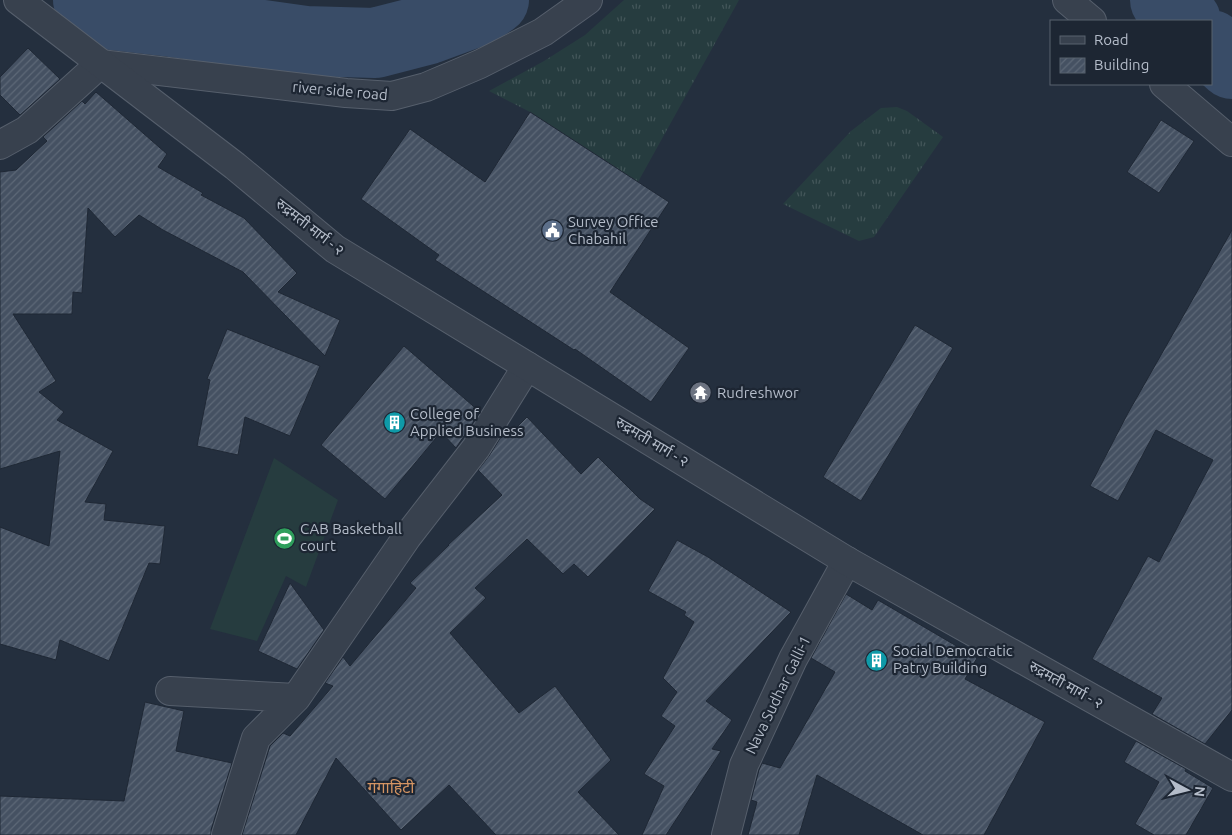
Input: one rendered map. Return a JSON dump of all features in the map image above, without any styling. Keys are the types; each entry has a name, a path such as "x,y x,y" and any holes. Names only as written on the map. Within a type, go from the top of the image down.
{"street":[{"name":"रुद्रमती मार्ग ‍- २","path":"18,0 235,166 336,249 847,561 1232,778"},
{"name":"river side road","path":"100,64 346,93 392,96 426,87 480,64 542,32 588,0"},
{"path":"1067,0 1091,20"},
{"path":"0,145 28,130 100,64"},
{"path":"1165,85 1232,142"},
{"path":"226,835 256,738 296,698 407,537 476,448 527,366"},
{"name":"Nava Sudhar Galli-1","path":"726,835 744,765 794,659 847,561"},
{"path":"170,691 296,698"}],"green space":[{"path":"624,0 739,0 638,182 530,112 489,91 544,61 585,35"},
{"path":"897,107 907,111 943,137 874,237 859,241 783,204 851,131 881,108"},
{"name":"CAB Basketball court","path":"274,458 338,500 306,587 286,576 257,641 210,629"}],"building":[{"path":"28,48 60,79 20,115 0,95 0,77"},
{"path":"96,92 167,154 158,167 203,193 201,195 244,218 297,273 278,292 340,320 325,356 243,272 163,230 139,215 115,237 88,208 82,293 73,292 72,314 13,314 56,381 39,392 64,412 57,420 113,451 85,502 106,504 104,520 165,526 160,564 149,563 109,661 60,640 56,660 0,644 0,527 49,546 60,451 0,469 0,172 16,170 47,141 43,137 82,101 85,104"},
{"name":"Survey Office Chabahil","path":"530,112 669,202 610,292 689,348 651,402 575,349 435,260 439,255 361,199 410,129 485,182"},
{"path":"1161,120 1194,141 1159,193 1127,172"},
{"path":"1232,230 1232,710 1205,744 1152,714 1162,698 1092,659 1148,556 1159,562 1213,460 1156,430 1118,501 1090,486 1128,413"},
{"path":"915,325 953,348 861,501 823,477"},
{"path":"227,329 320,366 290,436 245,417 238,455 197,446 210,380 207,379"},
{"name":"College of Applied Business","path":"404,346 480,412 456,448 441,432 385,499 321,445"},
{"path":"527,417 581,474 598,457 640,499 655,509 588,577 574,564 563,574 527,539 475,588 486,598 450,633 519,713 555,686 611,760 578,792 619,835 496,835 449,785 401,830 336,758 296,835 242,835 270,746 283,733 290,736 333,686 325,683 343,657 350,666 416,588 410,583 502,495 478,470 504,432 508,436"},
{"path":"677,540 708,557 791,612 706,701 732,720 712,749 721,751 666,835 642,835 664,786 644,774 675,726 661,716 677,692 663,678 694,622 684,615 686,612 648,591"},
{"path":"290,583 324,630 297,669 258,651"},
{"path":"846,594 872,610 878,600 977,658 965,679 1045,722 984,835 923,835 817,775 799,835 748,835 757,802 751,800 762,763 780,768 835,672 811,658"},
{"path":"145,702 184,711 176,751 232,763 211,835 0,835 0,796 124,801"},
{"path":"1136,741 1186,769 1185,771 1213,788 1186,835 1154,835 1135,824 1159,782 1124,762"}],"waterway":[{"path":"88,0 112,15 305,41 375,43 429,29 478,11 494,0"},
{"path":"1165,0 1185,20"},
{"path":"1212,46 1232,64"}],"place":[{"name":"Survey Office Chabahil","path":"552,231"},
{"name":"Rudreshwor","path":"701,393"},
{"name":"College of Applied Business","path":"394,423"},
{"name":"CAB Basketball court","path":"284,538"},
{"name":"Social Democratic Patry Building","path":"877,660"}],"district":[{"name":"गंगाहिटी","path":"391,787"}]}
